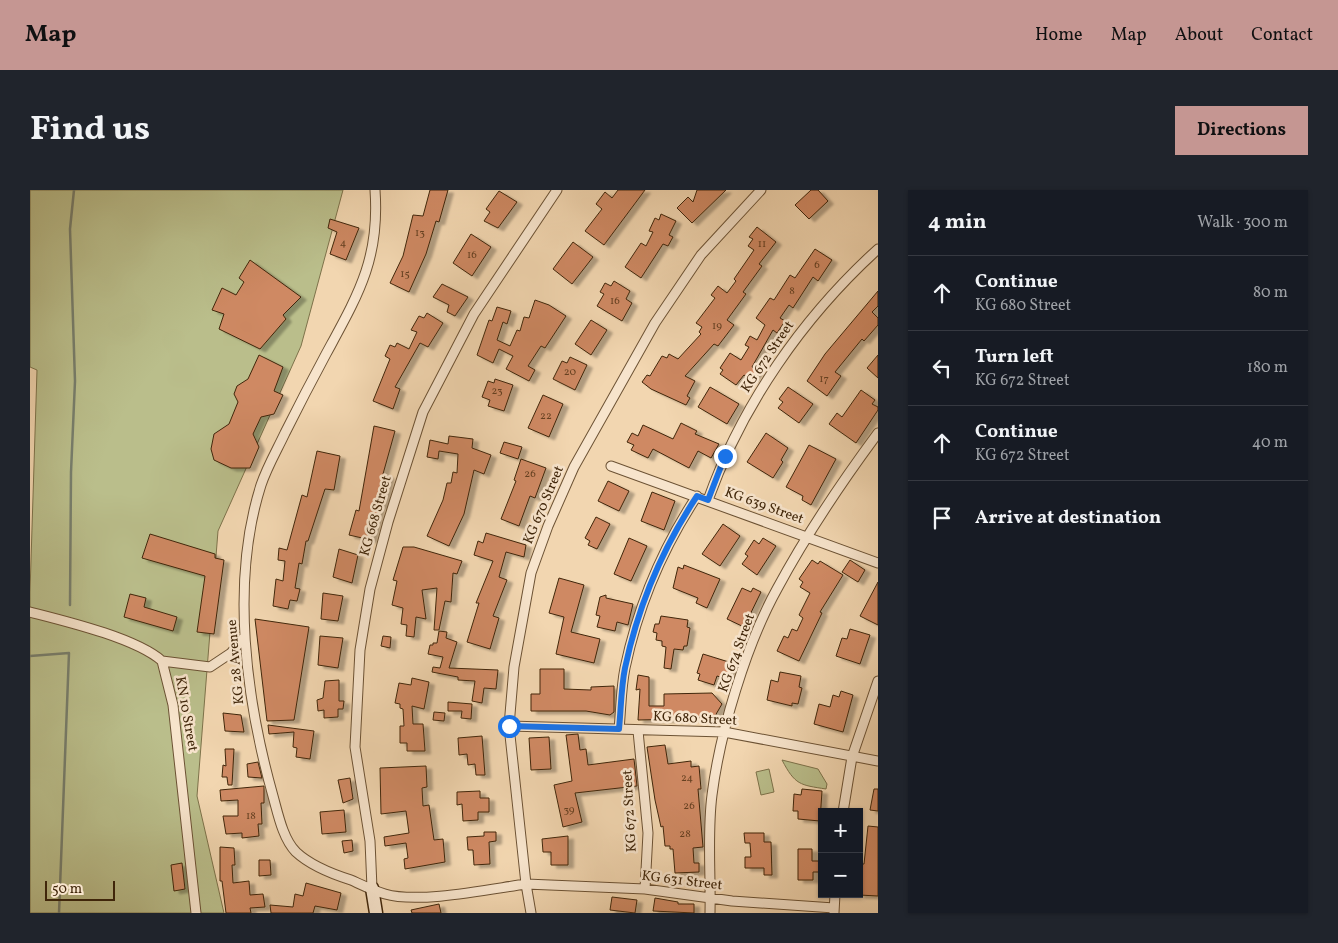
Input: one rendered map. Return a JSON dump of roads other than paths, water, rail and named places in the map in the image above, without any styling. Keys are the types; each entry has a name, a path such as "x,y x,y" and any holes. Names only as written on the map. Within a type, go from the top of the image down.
{"main road":[{"path":"372,888 376,913"}],"street":[{"name":"KG 28 Avenue","path":"375,190 377,219 375,237 365,278 270,462 255,506 249,539 245,636 252,697 262,750 286,835 294,851 334,874 384,894 408,898 526,884"},
{"name":"KG 668 Street","path":"372,888 370,841 355,747 360,650 373,579 407,461 424,412 474,314 557,190"},
{"name":"KG 670 Street","path":"526,884 509,726 514,667 531,573 548,526 574,467 655,323 701,255 761,190"},
{"name":"KG 672 Street","path":"708,500 725,456 763,387 817,311 878,249"},
{"name":"KG 674 Street","path":"710,913 712,797 724,732 760,628 776,591 808,536 878,433"},
{"name":"KG 639 Street","path":"611,466 878,562"},
{"path":"619,729 625,669 646,593 668,546 697,496"},
{"name":"KN 10 Street","path":"30,612 85,627 118,639 146,650 162,661 173,705 196,913"},
{"path":"162,661 210,667 231,653 245,636"},
{"path":"844,808 852,757 878,681"},
{"name":"KG 680 Street","path":"509,726 724,732 878,761"},
{"name":"KG 672 Street","path":"638,731 648,833 645,889"},
{"path":"526,884 531,913"},
{"name":"KG 631 Street","path":"526,884 645,889 710,899 834,911"},
{"path":"834,911 835,898"}],"waterway":[{"path":"70,605 71,472 75,381 70,229 74,190"},
{"path":"30,656 69,653 59,913"}]}
